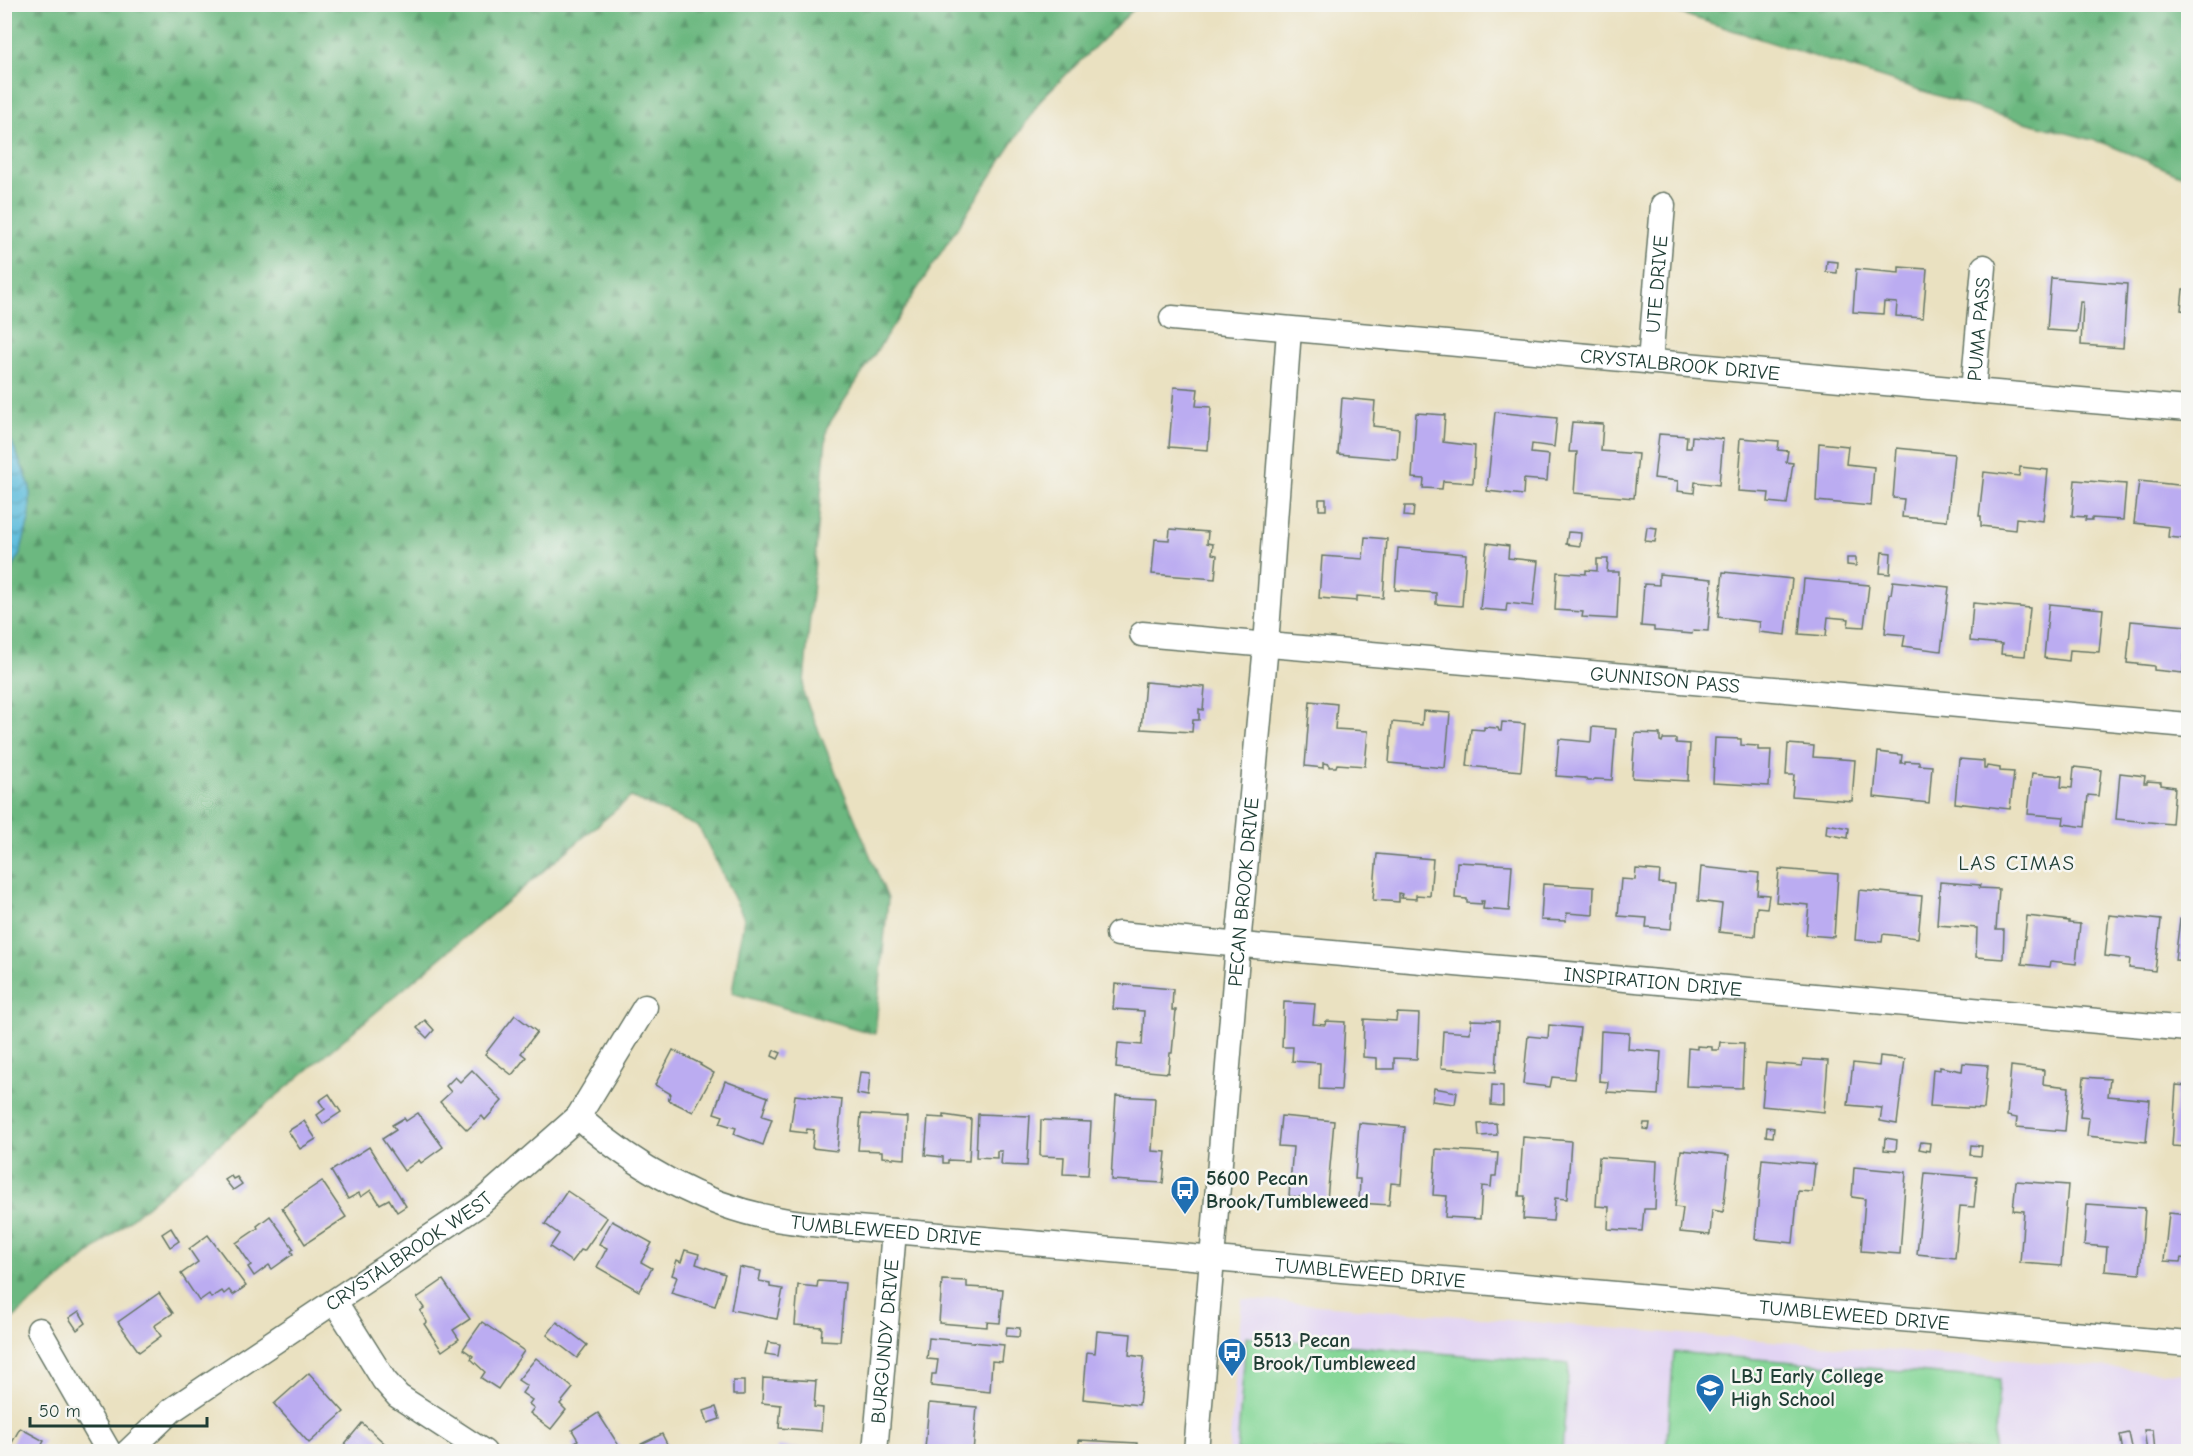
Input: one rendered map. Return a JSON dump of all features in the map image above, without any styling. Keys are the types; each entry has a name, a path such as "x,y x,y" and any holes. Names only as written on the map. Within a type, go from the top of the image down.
{"street":[{"name":"UTE DRIVE","path":"1650,362 1663,205"},
{"name":"PUMA PASS","path":"1973,391 1984,267"},
{"name":"CRYSTALBROOK DRIVE","path":"1172,318 2188,409"},
{"name":"PECAN BROOK DRIVE","path":"1196,1452 1238,945 1266,645 1289,330"},
{"name":"GUNNISON PASS","path":"1142,634 2188,725"},
{"name":"INSPIRATION DRIVE","path":"1118,934 2188,1029"},
{"name":"CRYSTALBROOK WEST","path":"128,1452 172,1410 478,1205 578,1117 645,1007"},
{"name":"TUMBLEWEED DRIVE","path":"578,1117 600,1136 663,1178 704,1198 735,1209 772,1218 894,1231 2188,1344"},
{"name":"BURGUNDY DRIVE","path":"875,1452 894,1231"},
{"path":"335,1302 384,1380 398,1396 484,1452"},
{"path":"39,1330 109,1452"}],"shaded area":[{"name":"LBJ Early College High School","path":"1242,1299 2188,1374 2188,1451 1229,1452"}],"green space":[{"path":"5,5 1138,5 1042,98 827,427 803,693 888,899 875,1034 732,993 744,918 699,827 631,797 5,1325"},
{"path":"1654,5 2188,5 2188,178 2104,143 1995,114"},
{"path":"1246,1337 1569,1364 1562,1451 1237,1451"},
{"path":"1674,1352 2000,1379 1993,1451 1666,1451"}],"water":[{"path":"4,423 30,486 30,516 20,554 5,583"}],"building":[{"path":"1827,261 1838,262 1837,273 1826,272"},
{"path":"1899,267 1927,269 1923,318 1896,316 1897,303 1884,302 1883,314 1853,312 1856,269 1899,273"},
{"path":"2051,278 2127,284 2123,348 2081,345 2083,302 2080,302 2077,332 2047,330"},
{"path":"2183,289 2188,289 2188,311 2181,310"},
{"path":"1174,387 1198,389 1196,406 1211,407 1208,450 1169,447"},
{"path":"1342,398 1375,401 1373,426 1399,429 1397,459 1338,454"},
{"path":"1495,412 1557,418 1554,447 1532,444 1531,453 1549,455 1547,481 1524,479 1523,495 1487,491"},
{"path":"1416,413 1445,415 1443,442 1475,446 1473,483 1443,481 1442,489 1423,488 1424,479 1412,478"},
{"path":"1572,422 1603,424 1601,451 1638,454 1634,498 1574,493 1577,452 1569,452"},
{"path":"1659,434 1687,436 1686,448 1691,448 1692,436 1723,439 1719,485 1695,482 1694,493 1677,491 1678,481 1654,478"},
{"path":"1740,438 1779,441 1778,450 1788,451 1786,462 1793,463 1787,504 1768,502 1769,493 1738,491"},
{"path":"1819,443 1848,446 1846,464 1874,467 1871,506 1816,501"},
{"path":"1897,448 1954,454 1947,521 1902,517 1904,499 1893,498"},
{"path":"2020,467 2048,470 2043,521 2016,518 2015,530 1981,526 1981,516 1979,516 1984,472 2019,476"},
{"path":"2075,480 2126,484 2123,520 2092,518 2092,520 2085,520 2086,517 2072,516"},
{"path":"2139,481 2188,486 2188,539 2168,537 2169,527 2134,523"},
{"path":"1319,499 1326,499 1326,510 1319,510"},
{"path":"1405,506 1414,506 1413,517 1404,516"},
{"path":"1647,527 1657,528 1655,542 1645,541"},
{"path":"1170,529 1208,532 1207,543 1213,544 1212,554 1217,555 1215,579 1152,574 1155,539 1169,540"},
{"path":"1568,532 1581,533 1580,546 1566,544"},
{"path":"1365,537 1387,539 1383,598 1357,596 1357,601 1319,598 1322,556 1363,559"},
{"path":"1487,543 1509,546 1508,558 1538,561 1533,606 1507,603 1506,611 1480,609"},
{"path":"1398,548 1466,554 1462,606 1436,604 1436,593 1395,590"},
{"path":"1882,552 1891,553 1890,574 1880,573"},
{"path":"1847,558 1856,558 1856,566 1847,565"},
{"path":"1597,559 1608,559 1607,572 1619,572 1617,619 1582,617 1583,612 1555,610 1557,572 1586,574 1586,570 1597,571"},
{"path":"1723,572 1792,579 1786,635 1759,632 1760,622 1718,617"},
{"path":"1659,574 1712,579 1708,631 1693,630 1692,634 1654,631 1654,627 1641,626 1644,584 1659,585"},
{"path":"1804,579 1869,585 1864,627 1848,626 1849,619 1828,617 1826,636 1799,634"},
{"path":"1893,581 1949,587 1941,651 1903,646 1905,635 1885,633 1889,594 1891,594"},
{"path":"1973,603 2030,608 2025,656 2001,654 2002,644 1970,641"},
{"path":"2049,604 2103,609 2099,652 2070,650 2069,661 2044,658"},
{"path":"2131,621 2187,626 2183,673 2154,670 2154,666 2127,663"},
{"path":"1145,682 1205,687 1203,710 1199,709 1199,720 1193,720 1192,732 1141,729"},
{"path":"1310,701 1337,704 1335,729 1368,731 1365,766 1337,764 1336,767 1329,767 1329,764 1323,763 1323,768 1305,766"},
{"path":"1423,711 1450,713 1445,768 1389,763 1392,722 1422,725"},
{"path":"1502,722 1525,724 1521,771 1467,766 1471,729 1484,730 1484,727 1498,728 1501,731"},
{"path":"1592,727 1616,729 1612,780 1587,781 1585,778 1556,776 1559,739 1591,742"},
{"path":"1635,733 1660,734 1662,742 1663,739 1676,739 1676,743 1690,744 1688,781 1632,778"},
{"path":"1715,738 1741,739 1741,745 1758,746 1758,750 1771,750 1769,786 1713,783"},
{"path":"1788,744 1814,746 1813,757 1855,760 1852,801 1792,796 1794,775 1786,775"},
{"path":"1878,752 1902,755 1901,763 1919,762 1919,765 1932,766 1929,803 1874,797"},
{"path":"1959,759 1984,761 1984,769 1987,766 2000,768 2000,771 2014,772 2010,809 1955,803"},
{"path":"2074,767 2101,770 2098,796 2088,795 2085,827 2063,824 2064,817 2028,814 2032,773 2062,776 2061,787 2072,788"},
{"path":"2120,773 2145,776 2144,783 2147,781 2161,782 2161,785 2175,787 2172,824 2116,819"},
{"path":"1827,824 1849,828 1848,838 1826,834"},
{"path":"1377,854 1433,859 1430,896 1416,895 1416,899 1401,898 1402,894 1399,893 1399,902 1373,900"},
{"path":"1457,862 1512,865 1509,911 1483,909 1484,901 1481,901 1482,904 1467,903 1467,899 1455,898"},
{"path":"1701,867 1759,873 1757,894 1769,895 1767,908 1757,907 1755,936 1719,932 1722,904 1698,901"},
{"path":"1636,869 1660,871 1659,883 1675,884 1671,929 1646,927 1647,918 1618,916 1621,879 1635,880"},
{"path":"1779,869 1838,874 1834,937 1806,935 1809,905 1776,902"},
{"path":"1940,882 1999,889 1996,930 2004,930 2003,959 1976,957 1977,928 1937,925"},
{"path":"1543,884 1594,887 1593,915 1567,913 1566,921 1541,920"},
{"path":"1859,890 1922,896 1918,938 1883,934 1882,942 1855,940"},
{"path":"2109,915 2161,920 2155,971 2129,968 2130,959 2105,956"},
{"path":"2027,916 2080,924 2076,964 2051,961 2050,967 2022,964"},
{"path":"2180,919 2188,920 2188,961 2175,960"},
{"path":"1115,984 1173,989 1172,1010 1176,1010 1168,1073 1116,1068 1118,1043 1142,1045 1144,1011 1113,1009"},
{"path":"1284,1002 1315,1004 1313,1024 1325,1025 1326,1021 1345,1022 1341,1090 1319,1089 1320,1063 1292,1061 1293,1047 1282,1047"},
{"path":"1397,1013 1419,1014 1417,1059 1394,1058 1394,1069 1377,1069 1377,1058 1363,1057 1364,1019 1396,1021"},
{"path":"515,1015 537,1032 521,1053 526,1057 512,1075 485,1054"},
{"path":"425,1020 434,1030 427,1038 417,1028"},
{"path":"1471,1020 1499,1021 1496,1072 1441,1068 1443,1031 1470,1033"},
{"path":"1549,1025 1580,1028 1574,1079 1552,1077 1550,1087 1523,1084 1528,1036 1548,1038"},
{"path":"1601,1031 1629,1033 1628,1049 1661,1052 1658,1095 1607,1092 1608,1082 1599,1081"},
{"path":"1720,1042 1744,1043 1742,1088 1686,1086 1688,1048 1697,1049 1697,1046 1719,1050"},
{"path":"673,1050 714,1073 693,1112 668,1100 671,1094 655,1085"},
{"path":"774,1050 781,1053 778,1059 772,1056"},
{"path":"1880,1056 1905,1059 1897,1124 1880,1121 1882,1108 1848,1105 1853,1063 1879,1066"},
{"path":"1803,1059 1828,1061 1824,1112 1762,1106 1766,1063 1802,1066"},
{"path":"1963,1063 1988,1065 1984,1109 1930,1106 1933,1069 1940,1070 1940,1067 1962,1071"},
{"path":"2011,1066 2044,1070 2043,1084 2069,1087 2065,1131 2016,1127 2017,1118 2007,1116"},
{"path":"472,1070 502,1101 485,1120 482,1116 467,1130 440,1102 451,1092 446,1086 455,1077 460,1082"},
{"path":"860,1072 870,1073 868,1096 857,1094"},
{"path":"2084,1077 2110,1079 2108,1096 2150,1100 2146,1142 2087,1136 2089,1118 2080,1117"},
{"path":"725,1081 768,1097 762,1116 772,1119 763,1145 734,1134 736,1128 720,1123 723,1116 714,1113"},
{"path":"1492,1085 1503,1086 1503,1106 1491,1105"},
{"path":"2176,1085 2188,1086 2188,1147 2172,1146"},
{"path":"1434,1088 1457,1092 1455,1104 1432,1101"},
{"path":"329,1094 341,1112 323,1124 317,1115 325,1109 319,1101"},
{"path":"795,1095 842,1100 837,1151 812,1148 814,1130 807,1129 806,1133 790,1131"},
{"path":"1116,1096 1155,1098 1152,1151 1166,1152 1163,1183 1111,1180"},
{"path":"418,1113 443,1147 421,1163 419,1160 404,1171 382,1139 396,1130 392,1125 404,1118 406,1121"},
{"path":"861,1114 907,1117 905,1159 882,1157 882,1151 858,1150"},
{"path":"978,1114 1030,1116 1027,1166 1001,1165 1002,1151 997,1151 997,1158 976,1157"},
{"path":"944,1115 971,1119 969,1161 948,1160 948,1163 943,1163 943,1157 925,1155 928,1117 944,1118"},
{"path":"1281,1116 1334,1121 1327,1200 1289,1196 1293,1147 1278,1146"},
{"path":"1041,1120 1091,1122 1088,1175 1063,1174 1064,1157 1040,1156"},
{"path":"304,1121 316,1139 300,1149 288,1131"},
{"path":"1359,1123 1405,1127 1401,1184 1391,1183 1389,1205 1359,1203 1360,1179 1355,1179"},
{"path":"1496,1123 1497,1135 1479,1136 1478,1124"},
{"path":"1644,1123 1650,1123 1649,1130 1643,1129"},
{"path":"1767,1127 1774,1128 1773,1137 1766,1136"},
{"path":"1523,1137 1571,1141 1567,1199 1555,1198 1553,1221 1523,1219 1525,1196 1519,1196"},
{"path":"1885,1138 1897,1140 1896,1151 1884,1150"},
{"path":"1921,1142 1930,1143 1929,1151 1919,1149"},
{"path":"1971,1145 1982,1146 1981,1156 1970,1155"},
{"path":"369,1147 406,1206 397,1212 389,1199 380,1204 371,1190 361,1197 359,1193 348,1199 331,1171"},
{"path":"1436,1149 1498,1153 1496,1176 1492,1176 1491,1187 1482,1186 1480,1219 1445,1217 1447,1196 1433,1195"},
{"path":"1681,1150 1729,1155 1723,1212 1712,1210 1710,1235 1680,1232 1683,1208 1675,1207"},
{"path":"1599,1157 1657,1161 1655,1209 1644,1209 1642,1231 1608,1229 1609,1207 1596,1206"},
{"path":"1762,1159 1815,1164 1812,1192 1798,1191 1793,1243 1755,1239"},
{"path":"1854,1167 1906,1172 1900,1254 1861,1251 1865,1199 1852,1197"},
{"path":"1925,1173 1977,1177 1974,1207 1960,1206 1955,1258 1917,1254"},
{"path":"231,1176 233,1179 237,1177 242,1184 233,1190 225,1180"},
{"path":"322,1181 346,1217 305,1244 282,1208"},
{"path":"2016,1181 2068,1185 2061,1266 2020,1263 2024,1211 2013,1210"},
{"path":"1178,1190 1188,1192 1187,1203 1177,1201"},
{"path":"567,1191 607,1218 584,1251 581,1250 572,1262 550,1247 559,1234 545,1224"},
{"path":"2087,1204 2145,1208 2140,1274 2105,1271 2107,1247 2084,1245"},
{"path":"2169,1213 2188,1215 2188,1259 2181,1258 2180,1262 2164,1261"},
{"path":"270,1216 294,1249 291,1251 293,1254 272,1269 269,1265 254,1276 248,1267 251,1265 236,1243 258,1228 257,1226"},
{"path":"612,1221 652,1243 641,1262 652,1268 639,1291 597,1267 607,1248 599,1244"},
{"path":"171,1228 179,1241 170,1247 162,1234"},
{"path":"208,1235 246,1286 233,1295 229,1290 224,1294 222,1291 211,1298 209,1294 199,1301 181,1274 198,1262 189,1249"},
{"path":"685,1250 699,1254 696,1264 725,1274 715,1306 671,1293 677,1277 672,1275 677,1260 681,1262"},
{"path":"739,1267 761,1271 759,1281 770,1283 770,1287 783,1289 777,1319 731,1310"},
{"path":"443,1280 470,1319 453,1330 459,1339 442,1351 424,1324 427,1322 420,1311 424,1308 417,1298"},
{"path":"942,1280 967,1281 967,1287 1003,1289 1000,1323 987,1322 987,1327 939,1323"},
{"path":"818,1281 845,1283 840,1341 821,1340 822,1327 795,1325 798,1285 817,1287"},
{"path":"159,1293 173,1313 154,1326 161,1336 139,1352 118,1322"},
{"path":"79,1311 86,1323 77,1330 69,1318"},
{"path":"482,1322 524,1351 498,1389 481,1378 485,1372 471,1359 473,1356 463,1349"},
{"path":"557,1322 587,1345 577,1358 547,1335"},
{"path":"1007,1327 1020,1328 1019,1337 1006,1336"},
{"path":"1097,1331 1131,1334 1129,1355 1144,1357 1139,1405 1083,1399 1087,1352 1095,1353"},
{"path":"929,1338 1004,1345 1002,1362 992,1361 990,1392 931,1386 932,1374 936,1374 938,1360 927,1359"},
{"path":"768,1342 780,1344 778,1356 765,1354"},
{"path":"536,1358 573,1388 560,1404 566,1410 551,1429 530,1413 534,1408 529,1404 532,1400 522,1393 527,1386 518,1380"},
{"path":"309,1373 344,1412 309,1443 274,1404"},
{"path":"763,1378 816,1381 814,1407 823,1408 821,1431 779,1428 781,1405 762,1403"},
{"path":"733,1381 744,1381 744,1395 733,1395"},
{"path":"929,1403 977,1407 973,1452 925,1449"},
{"path":"716,1407 720,1419 708,1423 704,1411"},
{"path":"598,1413 623,1452 577,1452 572,1444 578,1440 572,1430"},
{"path":"362,1423 370,1430 394,1452 338,1452"},
{"path":"20,1428 44,1441 38,1452 7,1452"},
{"path":"2144,1430 2153,1430 2155,1452 2147,1452"},
{"path":"2129,1433 2133,1452 2123,1452 2120,1435"},
{"path":"662,1434 668,1446 657,1452 645,1452 641,1444"},
{"path":"1079,1440 1137,1443 1137,1452 1079,1452"},
{"path":"778,1446 810,1450 810,1452 777,1452"},
{"path":"1012,1448 1038,1450 1038,1452 1012,1452"}],"place":[{"name":"5600 Pecan Brook/Tumbleweed","path":"1185,1216"},
{"name":"5513 Pecan Brook/Tumbleweed","path":"1232,1378"},
{"name":"LBJ Early College High School","path":"1710,1414"}],"district":[{"name":"LAS CIMAS","path":"2017,863"}]}
